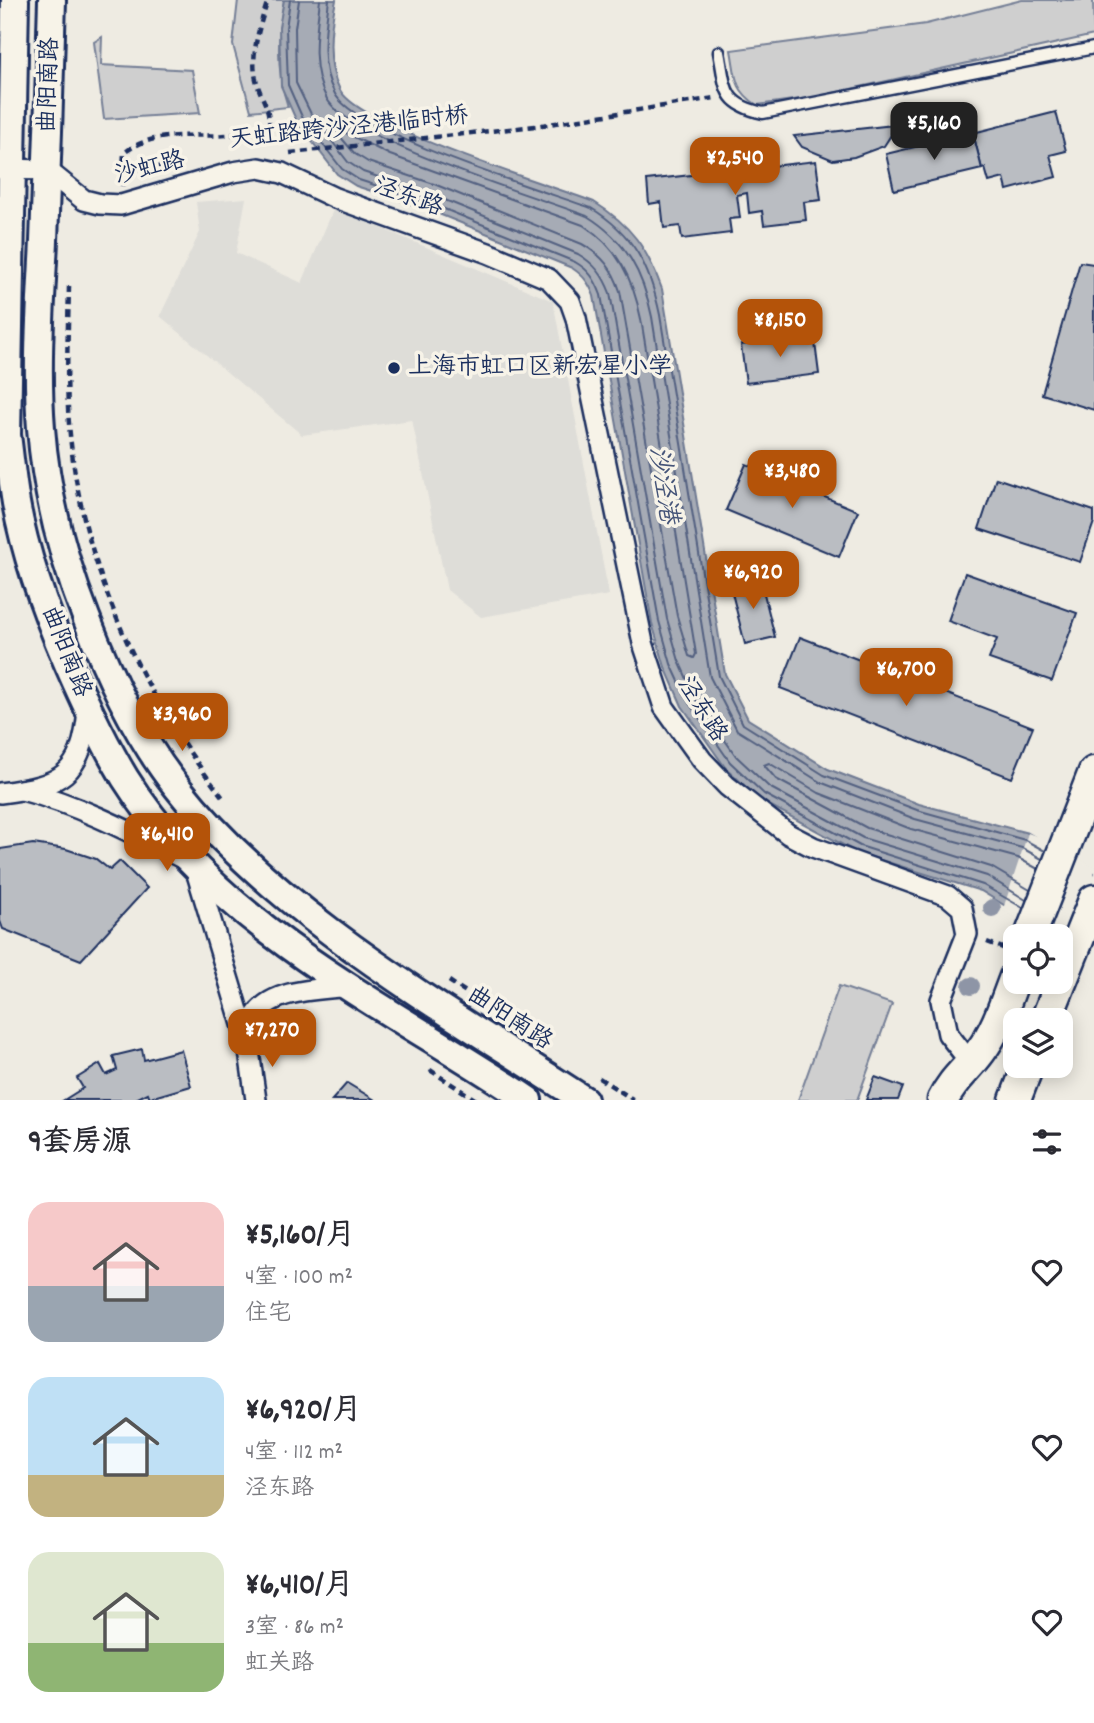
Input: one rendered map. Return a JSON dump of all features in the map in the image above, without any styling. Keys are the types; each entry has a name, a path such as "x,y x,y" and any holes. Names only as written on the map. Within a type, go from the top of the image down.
{"main road":[{"name":"曲阳南路","path":"15,0 5,169 7,435 16,504 29,555 53,629 88,709 125,777 151,815 194,864 270,932 349,986 528,1100"},
{"name":"曲阳南路","path":"52,0 40,341 41,428 52,510 66,563 115,686 142,736 176,786 217,832 303,909 345,942 584,1100"},
{"path":"1035,924 1094,772"},
{"path":"1051,1008 1094,900"},
{"path":"943,1100 958,1074 995,1030 1009,994"},
{"path":"1015,1100 1023,1078"}],"street":[{"name":"泾东路","path":"233,172 259,168 282,173 335,198 501,258 549,279 561,289 576,318 643,643 664,707 702,760 756,810 788,834 813,847 948,896 962,908 967,934"},
{"path":"5,169 47,170"},
{"name":"沙虹路","path":"47,170 84,200 121,205 233,172"},
{"path":"0,793 52,783 76,761 85,739 88,709"},
{"path":"22,790 48,797 120,826 194,864 248,1044 256,1100"},
{"path":"967,934 942,1000 948,1034 970,1062"},
{"path":"248,1044 254,1018 277,998 293,993 349,986"}],"lane":[{"path":"719,52 729,96 741,108 763,113 1094,48"}],"path":[{"path":"121,205 124,153 136,143 156,138 254,133 269,125 270,113 256,81 255,47 268,0"},
{"name":"天虹路跨沙泾港临时桥","path":"289,153 536,126 729,96"},
{"path":"122,170 179,164"},
{"path":"69,274 67,374 70,435 80,506 93,554 111,605 173,729 232,810"},
{"path":"967,934 1003,948"},
{"name":"曲阳南路","path":"442,976 510,1020"},
{"path":"589,1071 634,1100"}],"shaded area":[{"path":"238,0 284,0 279,54 281,81 288,107 251,111 233,45"},
{"path":"1022,0 1093,0 1094,35 815,97 757,105 744,93 737,81 731,50 926,24"},
{"path":"102,37 101,65 192,70 200,113 104,119 94,42"},
{"name":"上海市虹口区新宏星小学","path":"246,198 236,253 302,283 334,208 553,301 609,595 481,617 447,590 412,420 302,435 160,316 200,232 196,202"},
{"path":"839,986 892,1004 857,1100 798,1100"}],"water":[{"name":"沙泾港","path":"284,0 336,0 331,34 333,69 340,90 355,105 417,137 594,202 628,229 644,250 662,289 725,674 748,719 828,769 919,804 1028,833 1090,869 1094,873 1066,924 1035,924 981,891 858,853 760,800 725,767 682,706 665,667 652,623 594,296 588,284 572,268 424,208 356,186 337,174 297,122 281,86 279,27"}],"pier":[{"path":"1028,833 1047,840 1094,868 1094,989 1073,964 1073,924 1027,924 1003,909"}],"building":[{"path":"1056,112 1066,151 1050,155 1056,177 1007,190 1004,178 989,182 985,168 982,169 973,133"},
{"path":"894,125 884,146 854,157 833,160 802,147 794,136"},
{"path":"973,133 982,169 894,190 886,154"},
{"path":"816,161 821,200 804,202 806,220 764,225 762,211 749,213 747,193 737,195 740,218 729,219 731,233 682,239 680,226 664,228 661,202 649,204 647,180"},
{"path":"1080,262 1094,264 1094,410 1042,394"},
{"path":"814,335 819,374 746,383 741,345"},
{"path":"746,464 858,511 839,557 726,510"},
{"path":"996,478 1094,511 1094,522 1080,562 979,529"},
{"path":"965,573 1077,613 1052,681 989,659 997,639 948,621"},
{"path":"760,578 775,637 745,644 730,585"},
{"path":"800,637 1033,727 1012,778 780,688"},
{"path":"33,844 66,849 96,859 110,870 120,861 147,888 81,960 3,929 0,921 0,849"},
{"path":"142,1049 144,1060 181,1050 191,1086 150,1098 148,1093 134,1100 64,1100 83,1088 77,1078 100,1064 106,1075 117,1070 113,1056"},
{"path":"875,1077 903,1087 898,1100 866,1100"},
{"path":"347,1083 375,1100 332,1100"}],"place":[{"name":"上海市虹口区新宏星小学","path":"394,368"}]}
